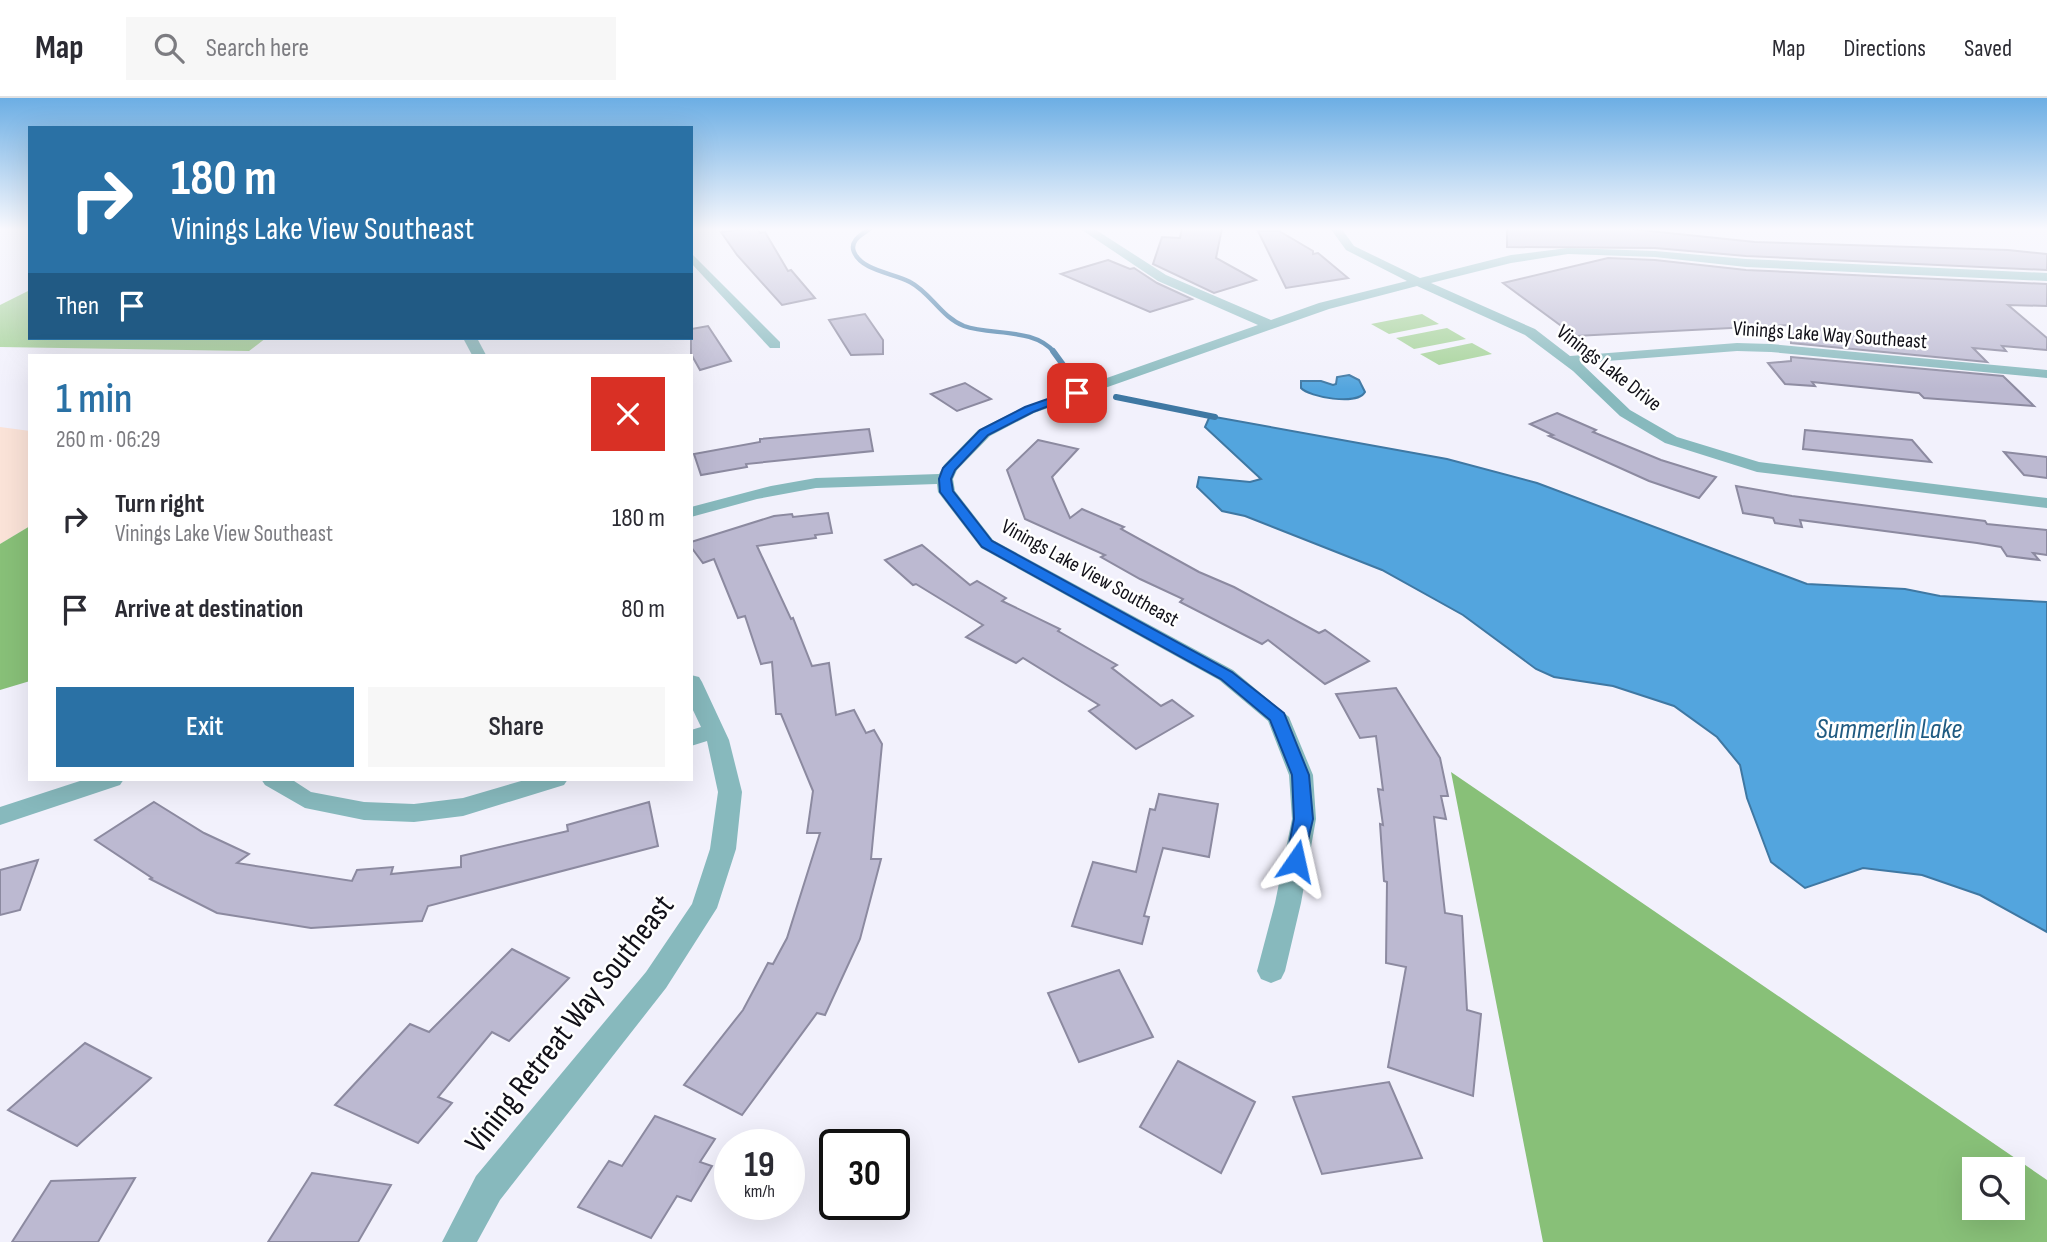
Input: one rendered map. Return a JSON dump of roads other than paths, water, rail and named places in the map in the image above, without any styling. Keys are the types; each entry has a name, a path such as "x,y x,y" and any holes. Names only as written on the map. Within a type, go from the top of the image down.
{"street":[{"path":"714,281 775,345"},
{"path":"1169,281 1270,325"},
{"path":"693,511 733,499 800,486 889,479 945,479 950,468 984,433 1029,410 1324,306 1419,282"},
{"name":"Vinings Lake Drive","path":"1419,282 1530,332 1567,360 1625,413 1671,440 1757,467 2047,503"},
{"name":"Vinings Lake Way Southeast","path":"1567,360 1737,347 2047,374"},
{"name":"Vinings Lake View Southeast","path":"945,479 947,492 987,544 1226,676 1278,717 1301,775 1304,819 1288,903 1271,971"},
{"name":"Vining Retreat Way Southeast","path":"458,1242 488,1188 656,980 704,908 723,849 730,792 718,740 703,734 693,691"},
{"path":"0,816 106,781"},
{"path":"276,781 305,799 364,811 414,813 463,807 549,781"}],"water":[{"path":"1349,375 1359,380 1365,392 1353,399 1333,399 1301,388 1301,381 1321,381 1333,385 1336,384 1337,377"},
{"name":"Summerlin Lake","path":"1209,418 1447,459 1537,483 1807,584 1905,589 1940,596 2047,602 2047,932 1980,895 1922,875 1863,868 1805,888 1771,862 1747,798 1740,765 1717,737 1674,706 1613,686 1554,677 1536,669 1463,615 1382,570 1245,516 1222,511 1197,487 1199,477 1250,482 1261,479 1205,427"}],"waterway":[{"path":"909,281 924,292 949,317 964,326 1036,339 1053,352"},
{"path":"1053,352 1069,373 1082,382"},
{"path":"1116,397 1215,417"}]}
